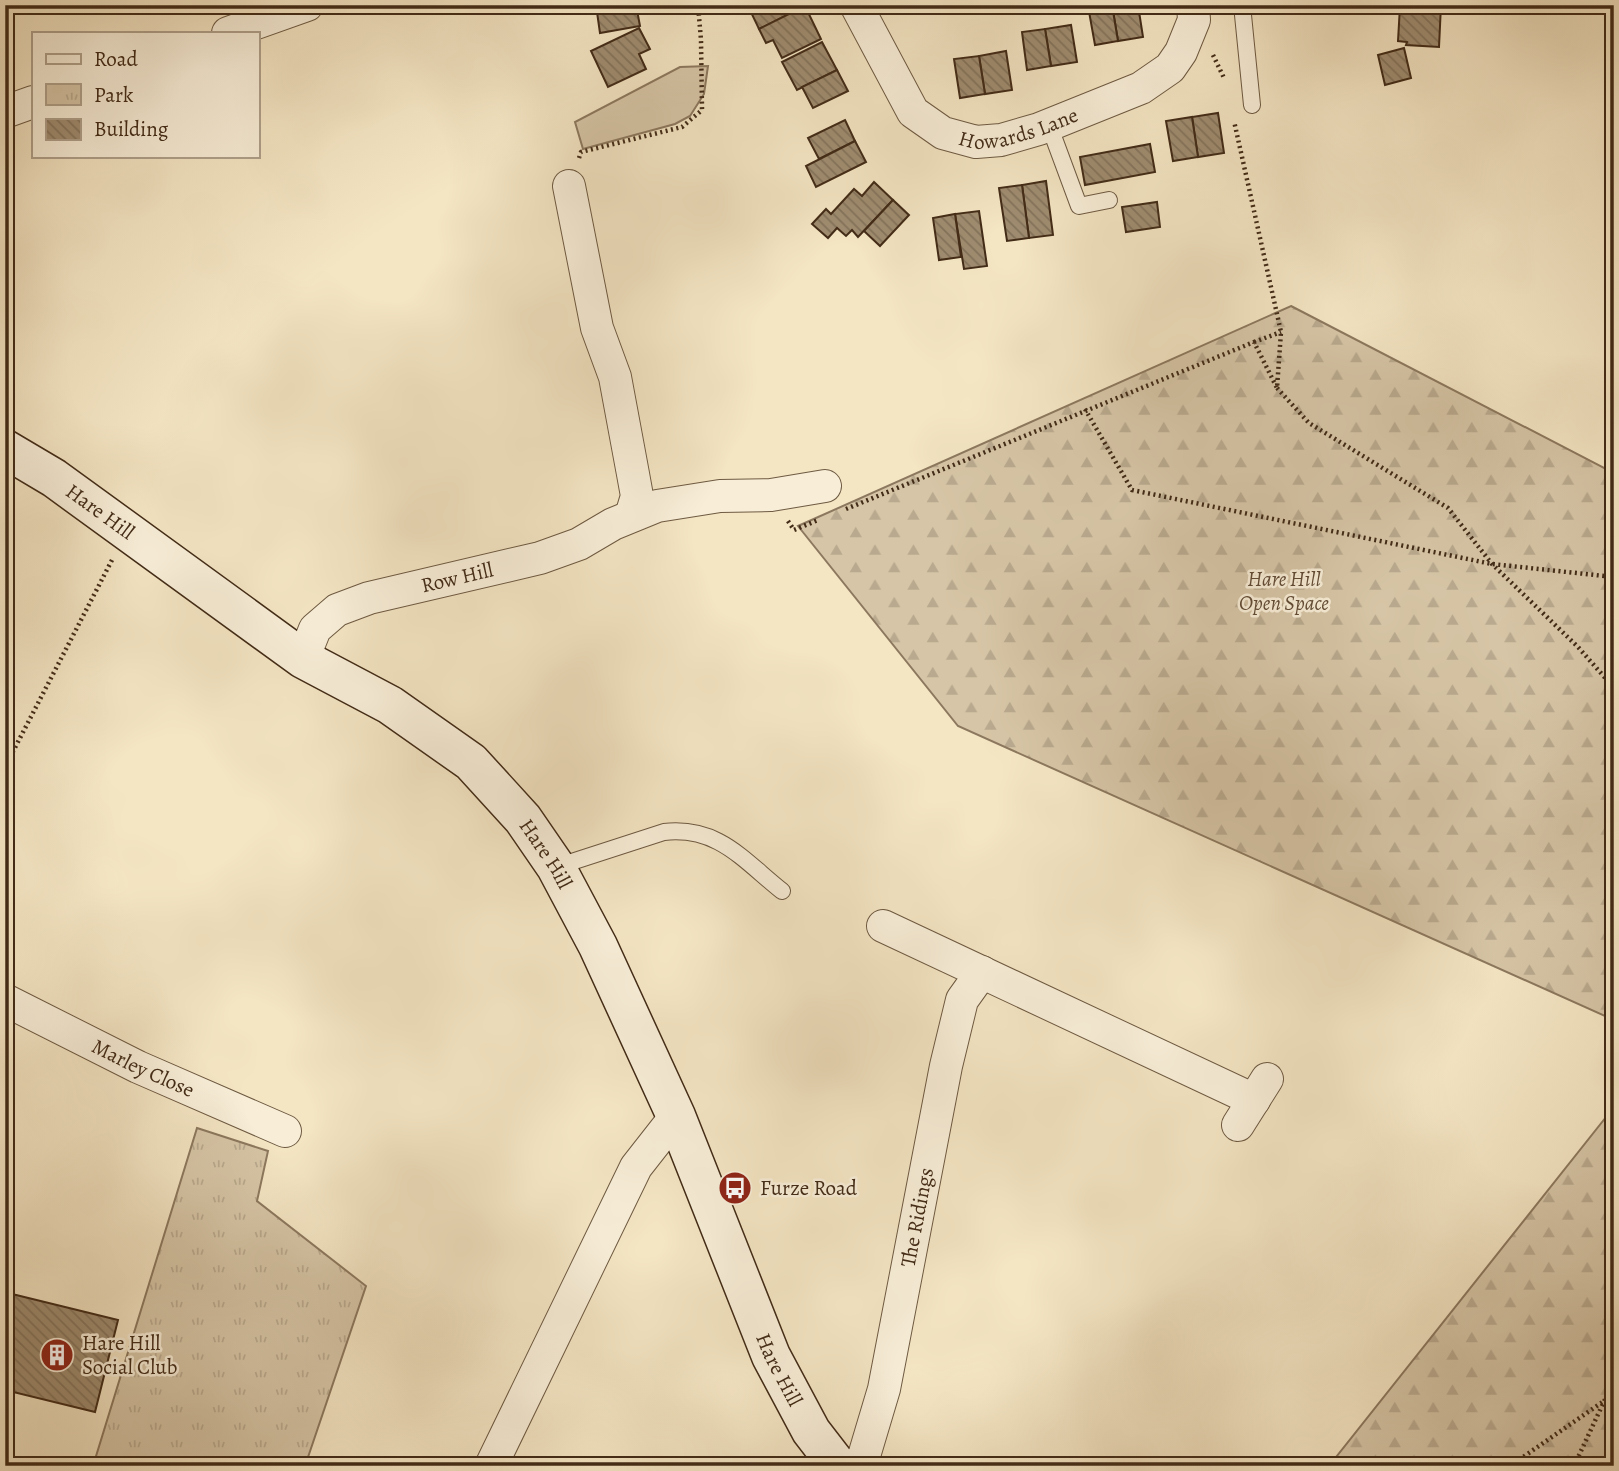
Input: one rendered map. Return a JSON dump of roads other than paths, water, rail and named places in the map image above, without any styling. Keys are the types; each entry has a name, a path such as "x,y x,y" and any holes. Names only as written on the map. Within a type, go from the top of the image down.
{"street":[{"path":"231,32 307,5"},
{"name":"Howards Lane","path":"856,5 913,112 943,133 976,142 1001,140 1049,125 1141,88 1170,68 1181,52 1194,13"},
{"path":"5,112 32,102"},
{"path":"569,186 597,328 615,377 634,474 637,496 631,516"},
{"name":"Hare Hill","path":"5,449 54,478 303,659 390,705 471,762 523,820 556,867 598,946 676,1116 771,1356 811,1431 838,1466"},
{"name":"Row Hill","path":"303,659 315,628 337,610 369,598 540,558 579,544 613,524 657,506 708,498 771,495 835,497"},
{"path":"883,926 1253,1101"},
{"name":"The Ridings","path":"857,1466 864,1455 884,1389 946,1066 962,1000 982,972"},
{"name":"Marley Close","path":"5,1000 138,1067 285,1131"},
{"path":"491,1466 636,1167 676,1116"}],"lane":[{"path":"1242,5 1252,105"},
{"path":"1049,125 1079,206 1109,200"},
{"path":"556,867 664,832 681,830 700,833 721,841 782,891"}],"place":[{"name":"Furze Road","path":"735,1188"},
{"name":"Hare Hill Social Club","path":"57,1355"}],"park label":[{"name":"Hare Hill Open Space","path":"1284,591"}]}
